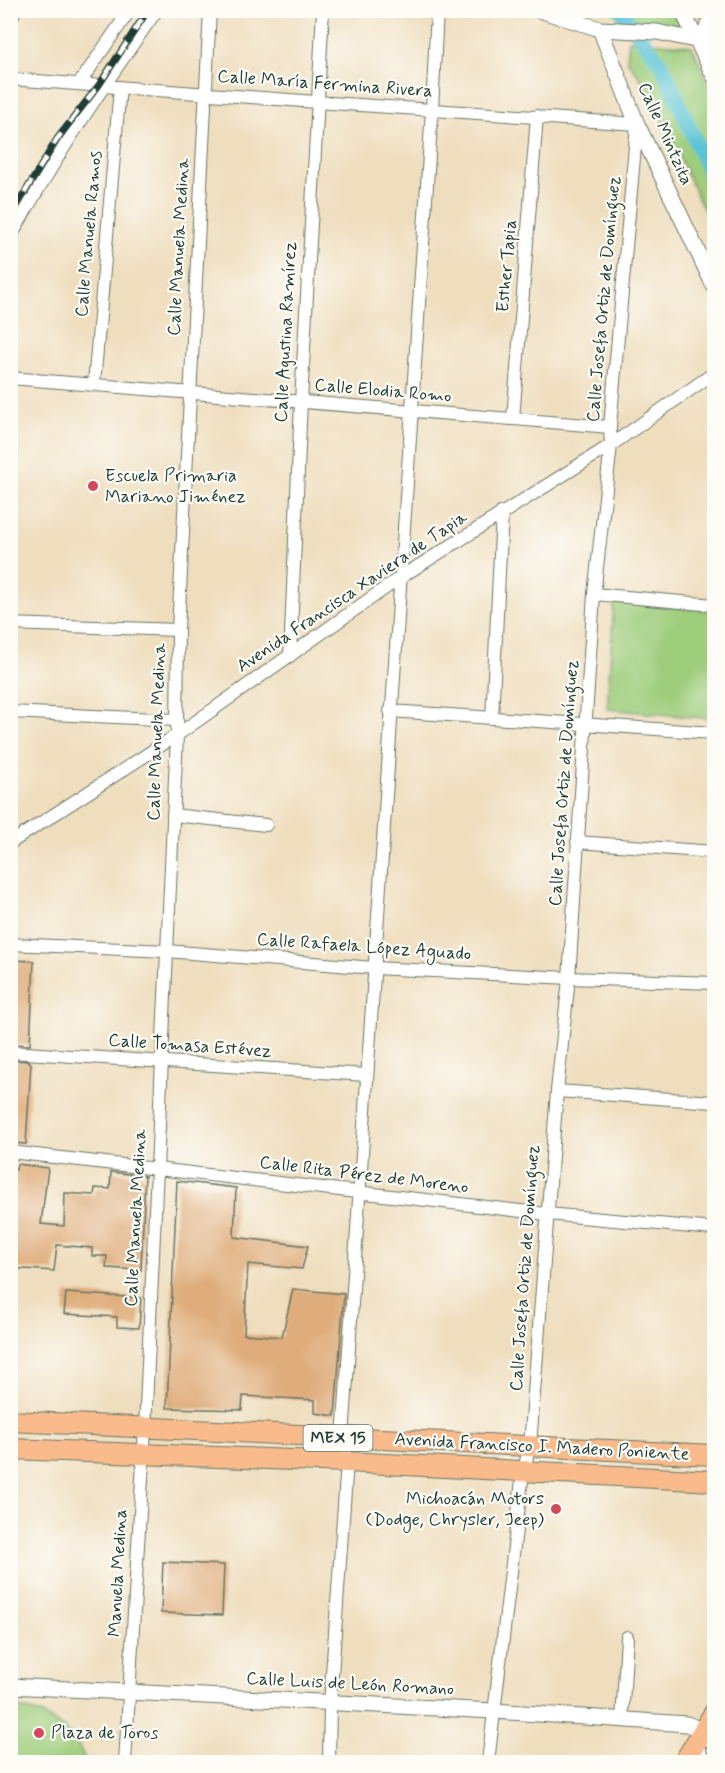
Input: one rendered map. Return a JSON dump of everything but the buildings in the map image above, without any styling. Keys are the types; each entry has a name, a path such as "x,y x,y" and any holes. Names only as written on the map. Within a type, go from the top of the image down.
{"main road":[{"name":"Avenida Francisco I. Madero Poniente","path":"10,1421 714,1455"},
{"name":"Avenida Francisco I. Madero Poniente","path":"10,1449 347,1462 714,1481"},
{"path":"684,1762 701,1741 714,1713"}],"street":[{"path":"79,84 130,10"},
{"path":"10,238 56,158 157,10"},
{"name":"Calle Manuela Medina","path":"142,1455 177,735 178,630 210,10"},
{"name":"Calle Agustina Ramírez","path":"290,656 322,10"},
{"path":"329,1762 330,1703 347,1462 343,1438 437,10"},
{"path":"539,10 600,29 657,32 705,42"},
{"path":"682,10 705,42 714,76"},
{"path":"705,42 712,10"},
{"name":"Calle Mintzita","path":"600,29 637,124 714,286"},
{"name":"Calle María Fermina Rivera","path":"10,79 637,124"},
{"name":"Calle Manuela Ramos","path":"94,384 120,87"},
{"name":"Esther Tapia","path":"513,419 537,116"},
{"name":"Calle Josefa Ortiz de Domínguez","path":"488,1762 523,1472 530,1446 557,1091 569,978 594,594 611,445 609,427 637,124"},
{"name":"Avenida Francisca Xaviera de Tapia","path":"10,843 177,735 401,576 611,445 714,373"},
{"name":"Calle Elodia Romo","path":"10,378 609,427"},
{"path":"492,718 502,512"},
{"path":"594,594 714,605"},
{"path":"10,624 178,630"},
{"path":"390,711 714,733"},
{"path":"10,712 177,720"},
{"path":"172,814 266,825"},
{"path":"577,842 714,852"},
{"name":"Calle Rafaela López Aguado","path":"10,944 167,951 374,968 569,978 714,982"},
{"name":"Calle Tomasa Estévez","path":"10,1052 367,1075"},
{"path":"557,1091 714,1102"},
{"name":"Calle Rita Pérez de Moreno","path":"10,1152 547,1214 714,1229"},
{"name":"Manuela Medina","path":"125,1762 142,1455"},
{"path":"622,1720 627,1637"},
{"name":"Calle Luis de León Romano","path":"10,1686 493,1711 622,1720 701,1741"}],"green space":[{"path":"626,11 675,11 686,33 640,28"},
{"path":"629,40 692,46 714,97 714,232 646,86 627,60"},
{"path":"614,602 714,611 714,719 607,709"},
{"name":"Plaza de Toros","path":"11,1707 35,1712 57,1723 74,1740 86,1762 11,1762"}],"waterway":[{"path":"620,10 662,65 714,183"}],"railway":[{"path":"10,217 57,139 99,85 148,10"}],"place":[{"name":"Escuela Primaria Mariano Jiménez","path":"93,486"},
{"name":"Michoacán Motors (Dodge, Chrysler, Jeep)","path":"556,1509"},
{"name":"Plaza de Toros","path":"39,1733"}]}
